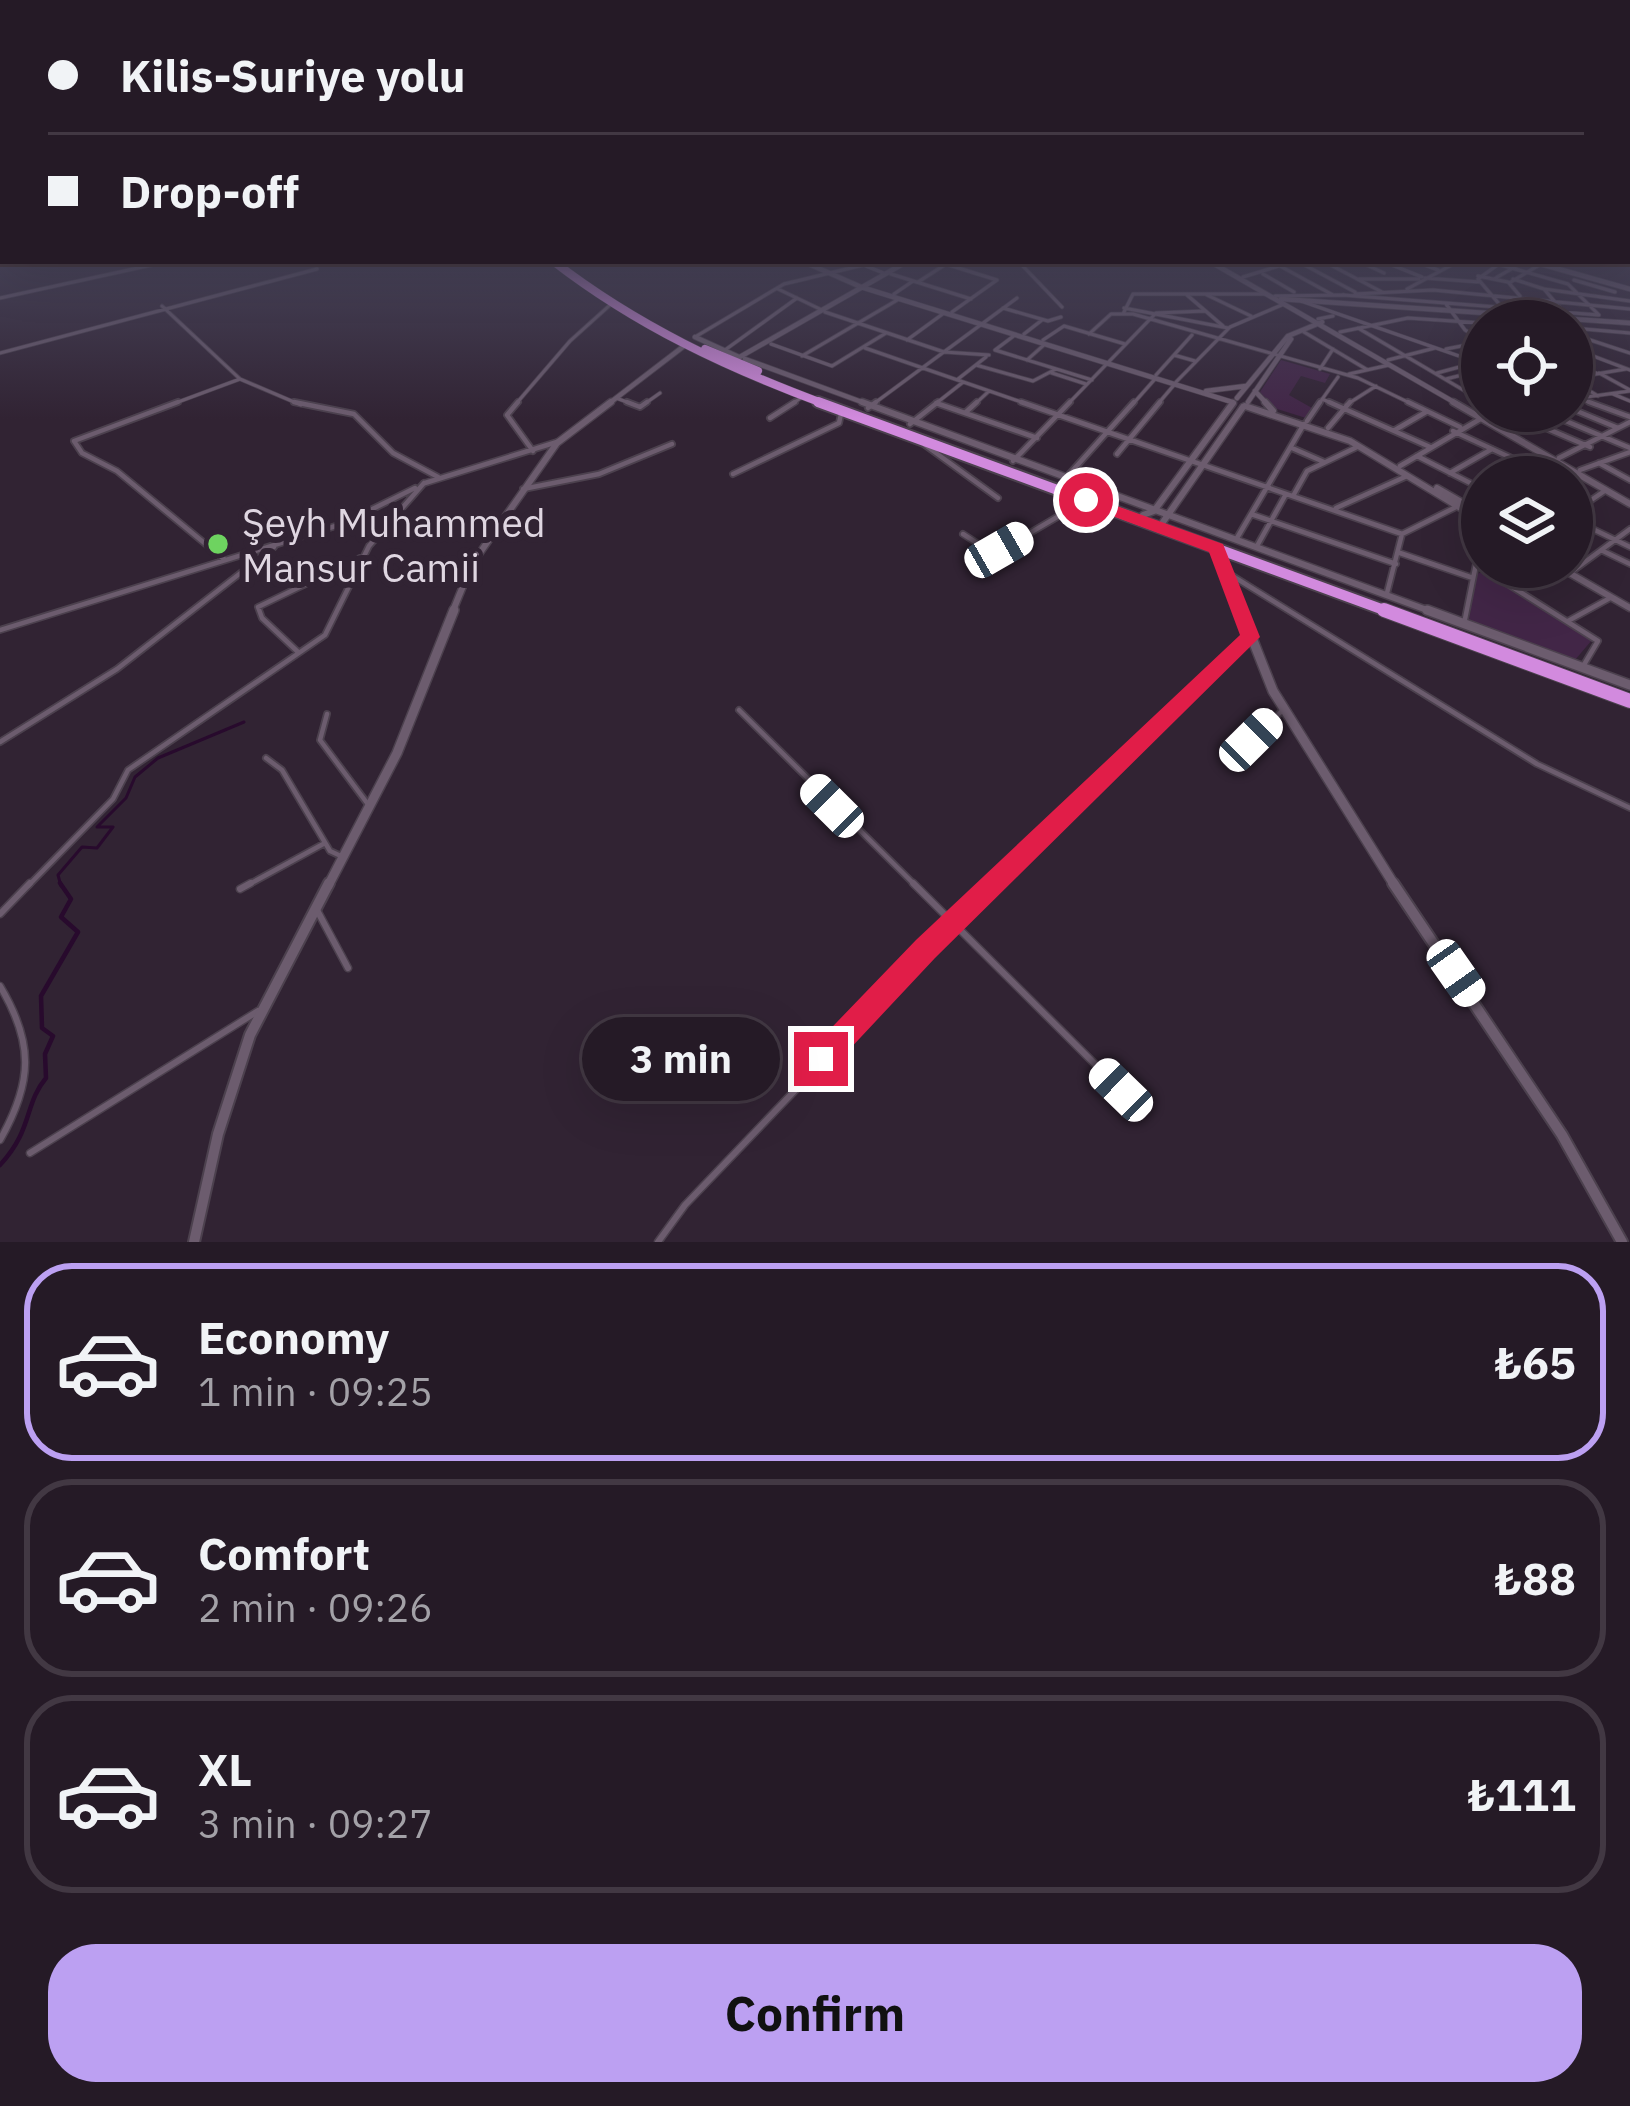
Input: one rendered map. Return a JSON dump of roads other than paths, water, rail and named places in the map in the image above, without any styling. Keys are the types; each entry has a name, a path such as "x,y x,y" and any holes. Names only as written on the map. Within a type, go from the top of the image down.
{"highway":[{"path":"608,303 684,346 1630,693"},
{"path":"619,303 804,396 1216,548 1630,693"}],"street":[{"path":"0,353 175,303"},
{"path":"751,303 695,337 735,361 1464,624 1582,668 1630,693"},
{"path":"735,361 791,303"},
{"path":"806,303 944,352 988,355"},
{"path":"735,361 837,303"},
{"path":"802,356 886,303"},
{"path":"919,303 1328,428 1461,505"},
{"path":"907,340 963,303"},
{"path":"868,408 1010,303"},
{"path":"1058,303 1062,307"},
{"path":"1124,310 1128,303"},
{"path":"1196,303 1228,328"},
{"path":"1225,303 1252,316"},
{"path":"1117,454 1214,341 1228,328 1276,303"},
{"path":"1287,303 1461,404"},
{"path":"1309,303 1461,356"},
{"path":"1333,303 1461,313"},
{"path":"1355,303 1387,308"},
{"path":"1385,303 1387,308"},
{"path":"1437,303 1461,305"},
{"path":"1593,303 1630,309"},
{"path":"1446,304 1461,324"},
{"path":"533,451 512,429 507,415 570,341 610,305"},
{"path":"162,306 240,379 303,406 354,414 393,454 438,477"},
{"path":"1003,308 1042,320 1061,317"},
{"path":"1124,310 1146,322 1376,386 1507,456"},
{"path":"1089,334 1111,314 1124,310 1205,311"},
{"path":"735,361 823,311"},
{"path":"1159,311 1228,328"},
{"path":"1013,461 1159,311"},
{"path":"1274,358 1304,332 1338,315"},
{"path":"1340,332 1408,318 1461,322"},
{"path":"1024,334 1042,320"},
{"path":"982,323 1044,342"},
{"path":"1196,463 1234,401 1251,388 1288,336 1321,323 1389,362"},
{"path":"1593,324 1630,327"},
{"path":"1027,360 1061,326 1125,344"},
{"path":"1358,328 1461,388"},
{"path":"1304,332 1368,370"},
{"path":"771,344 832,366 886,333"},
{"path":"1593,334 1630,353"},
{"path":"910,424 1015,335"},
{"path":"1065,479 1192,335"},
{"path":"1384,343 1404,337"},
{"path":"1234,541 1305,423 1342,375 1461,345"},
{"path":"0,630 359,517 438,477 562,439 684,346"},
{"path":"865,348 1402,534 1461,505"},
{"path":"1320,370 1333,349"},
{"path":"995,350 1090,382"},
{"path":"1174,355 1196,361"},
{"path":"1593,356 1629,369"},
{"path":"976,365 1029,381 1054,371"},
{"path":"1437,374 1461,367"},
{"path":"1593,374 1629,369"},
{"path":"1446,379 1461,371"},
{"path":"1593,371 1630,391"},
{"path":"225,560 117,470 82,454 74,441 240,379"},
{"path":"1328,428 1344,406 1376,386"},
{"path":"1203,392 1251,388"},
{"path":"1156,516 1246,405 1251,388"},
{"path":"1251,388 1273,411"},
{"path":"1593,397 1630,391"},
{"path":"965,413 988,392"},
{"path":"1203,392 1224,416"},
{"path":"1593,392 1599,396"},
{"path":"616,398 640,407 660,393"},
{"path":"1612,394 1630,401"},
{"path":"770,418 804,396"},
{"path":"1322,399 1430,448"},
{"path":"1136,401 1156,407"},
{"path":"936,403 1036,438"},
{"path":"1593,404 1630,420"},
{"path":"1246,405 1273,411 1358,446 1461,505"},
{"path":"733,474 838,423 839,409"},
{"path":"1394,430 1427,411"},
{"path":"1593,418 1618,428"},
{"path":"1565,456 1590,447 1630,420"},
{"path":"1400,466 1461,426"},
{"path":"1507,432 1546,456"},
{"path":"1511,432 1555,456"},
{"path":"1555,432 1590,447"},
{"path":"1592,432 1630,450"},
{"path":"916,437 998,498"},
{"path":"194,1242 218,1134 262,1008 372,806 472,564 562,439"},
{"path":"523,489 549,490 630,459 646,459 671,444"},
{"path":"1255,549 1307,471 1358,446"},
{"path":"1292,448 1324,462"},
{"path":"1450,473 1492,449"},
{"path":"1593,465 1630,450"},
{"path":"1416,456 1461,479"},
{"path":"1599,463 1630,480"},
{"path":"1332,510 1407,476"},
{"path":"1593,478 1630,501"},
{"path":"0,914 113,799 128,770 330,628 383,525 424,483"},
{"path":"1593,483 1630,501"},
{"path":"1593,500 1606,490"},
{"path":"977,572 994,554 1086,500"},
{"path":"1251,514 1396,565"},
{"path":"1593,528 1630,547"},
{"path":"1593,556 1630,529"},
{"path":"963,533 994,554"},
{"path":"1386,596 1402,534"},
{"path":"0,742 117,669 238,569 278,544"},
{"path":"1216,548 1284,709 1334,794 1562,1135 1622,1242"},
{"path":"1602,550 1630,564"},
{"path":"1400,553 1461,574"},
{"path":"299,654 262,618 258,607 364,556"},
{"path":"1224,571 1516,752 1630,808"},
{"path":"1593,582 1630,606"},
{"path":"1593,587 1630,606"},
{"path":"1464,624 1471,588"},
{"path":"1518,588 1598,640 1582,668"},
{"path":"1568,622 1611,597"},
{"path":"658,1242 685,1205 950,925 1250,637"},
{"path":"1229,762 1284,709"},
{"path":"739,710 950,925 1121,1090"},
{"path":"327,714 320,725 320,740 372,806"},
{"path":"266,758 282,770 325,843 343,857"},
{"path":"240,889 325,843"},
{"path":"316,907 348,968"},
{"path":"0,986 22,1020 32,1051 23,1102 0,1140"},
{"path":"30,1153 262,1008"}],"waterway":[{"path":"60,883 58,875 82,847 97,848 113,827 97,827 126,798 135,777 158,758 244,722"},
{"path":"0,1165 18,1140 46,1078 45,1054 53,1036 42,1028 41,996 78,932 61,917 71,899 60,883"}],"place":[{"name":"Şeyh Muhammed Mansur Camii","path":"218,544"}]}
